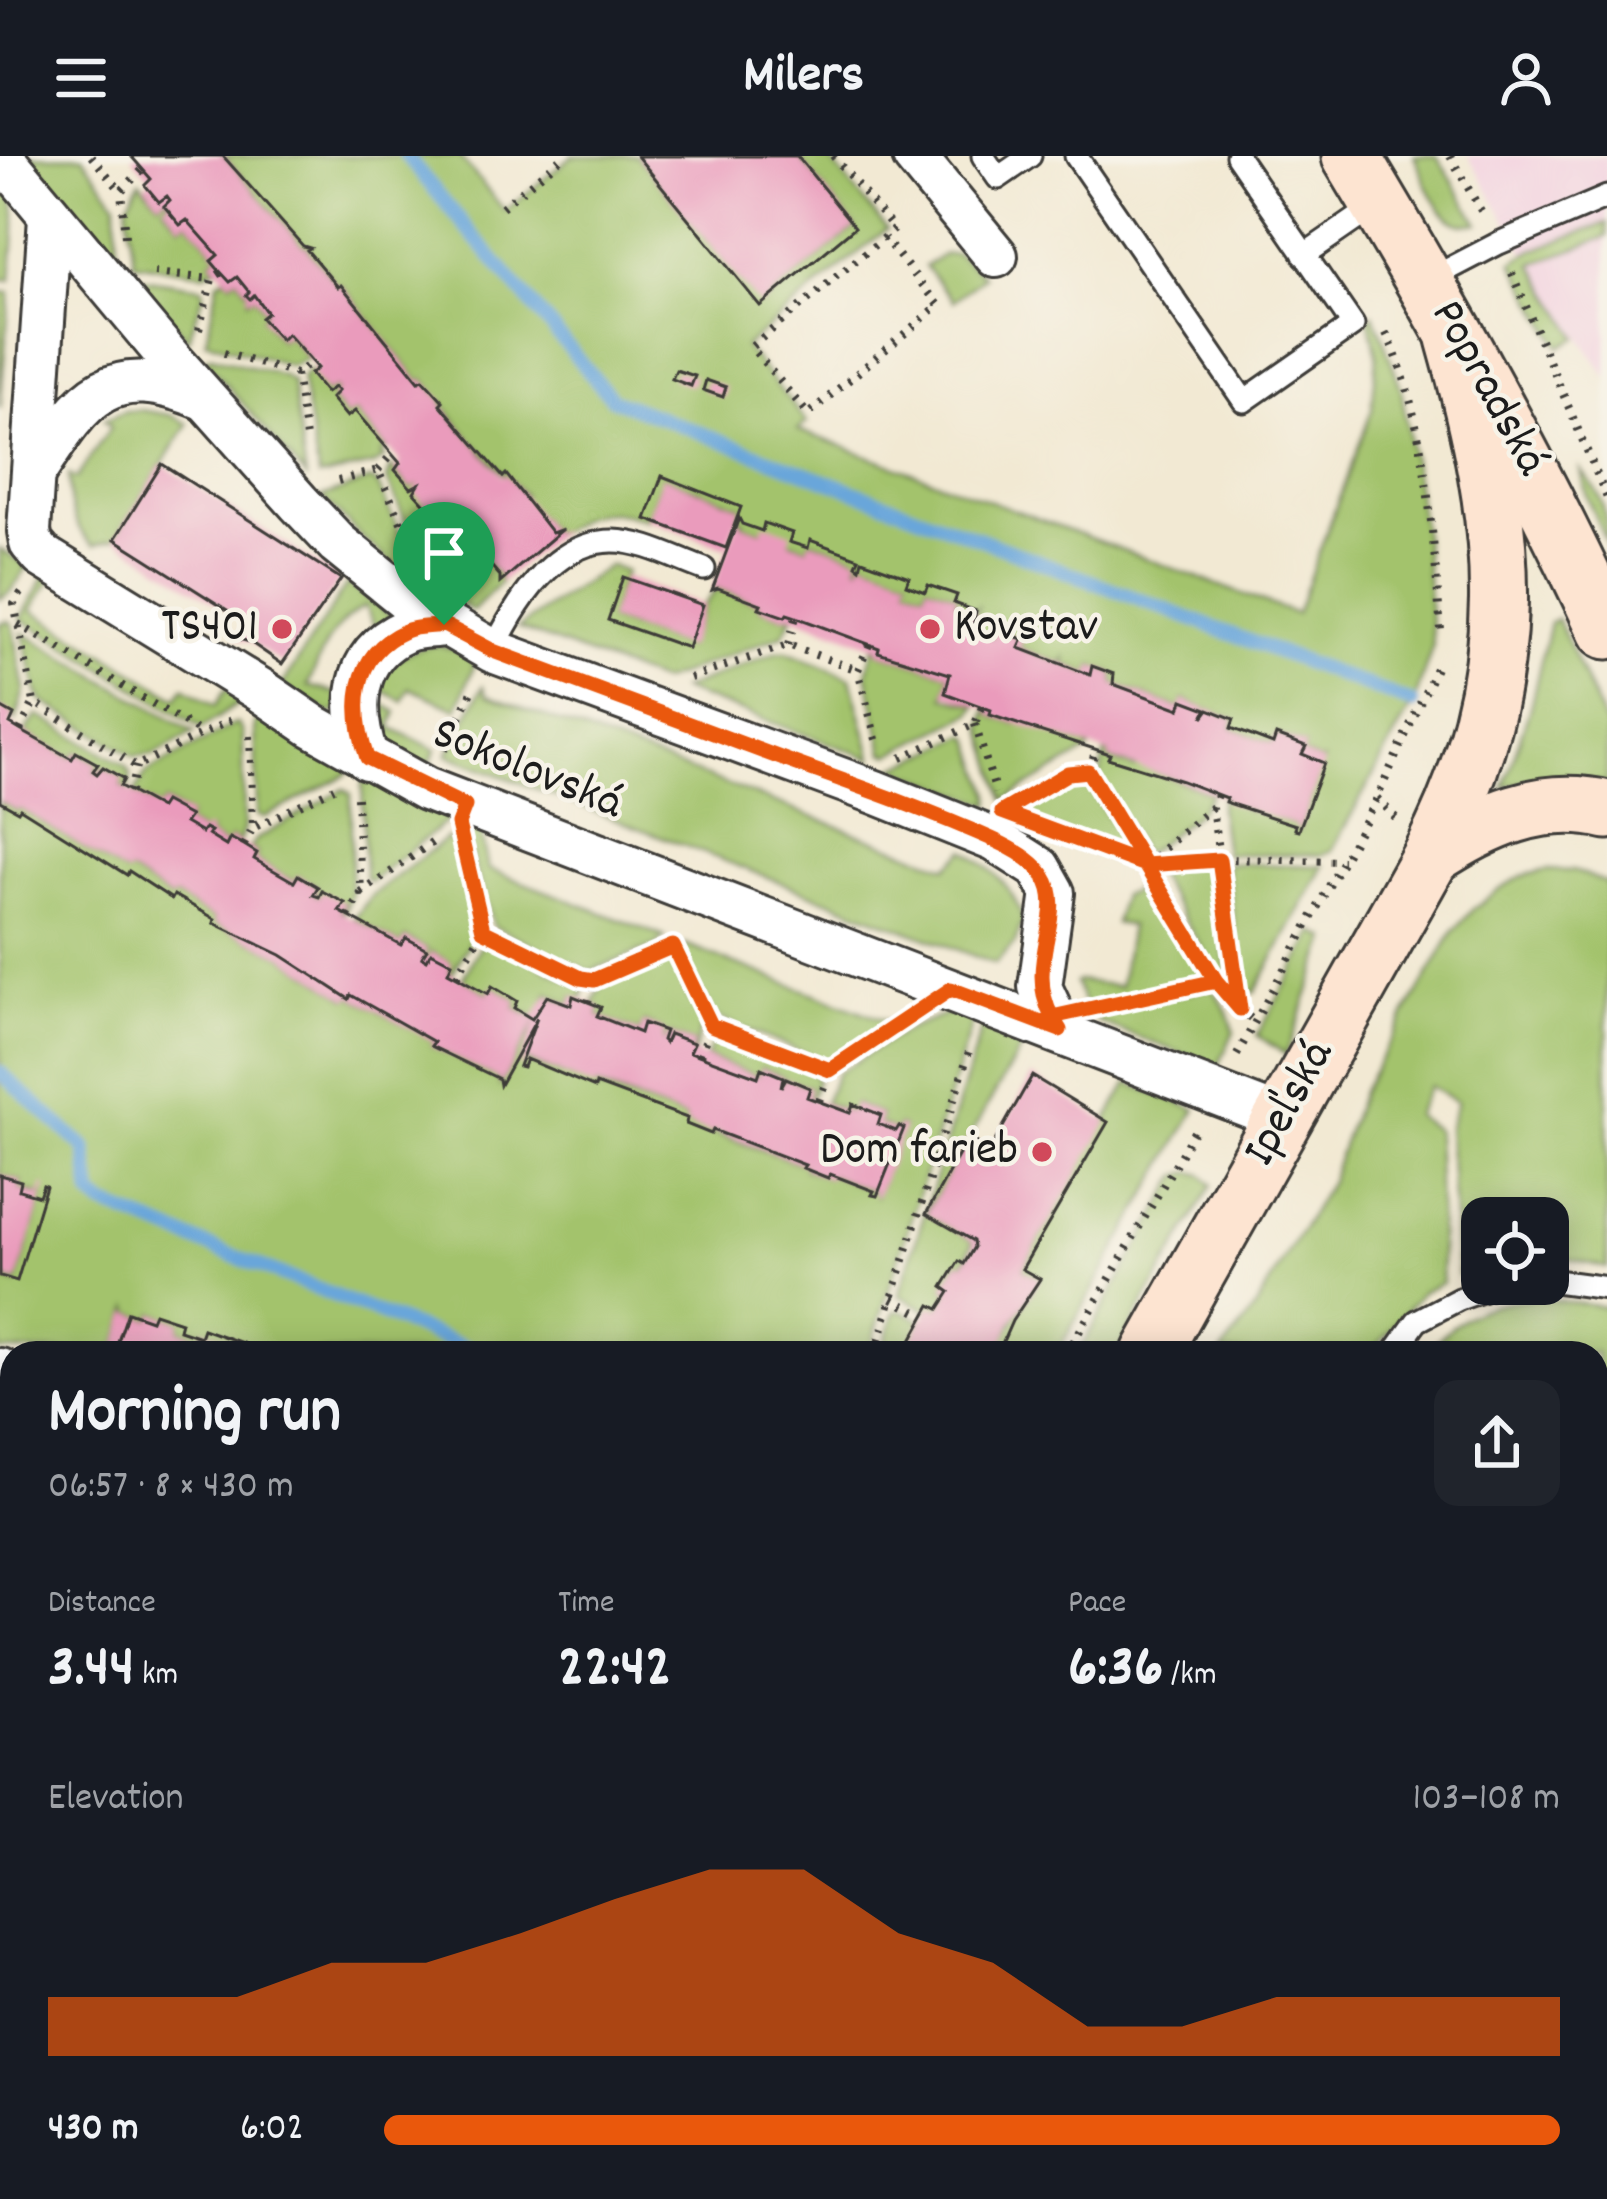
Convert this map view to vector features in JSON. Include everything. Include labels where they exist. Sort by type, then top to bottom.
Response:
[{"type":"street","name":"Sokolovská","points":[[1,156],[50,218],[119,278],[172,362],[337,543],[429,615],[493,651],[995,840],[1039,868],[1053,893],[1040,974],[1044,1000],[1056,1023]]},
{"type":"street","points":[[914,156],[996,256]]},
{"type":"street","name":"Popradská","points":[[1365,179],[1427,280],[1546,496],[1607,630]]},
{"type":"street","name":"Sokolovská","points":[[50,218],[29,531],[31,543],[42,556],[353,774],[968,996],[1056,1023],[1283,1119]]},
{"type":"street","name":"Ipeľská","points":[[1158,1341],[1431,856],[1458,803],[1484,730],[1499,606],[1499,549],[1491,475],[1455,338]]},
{"type":"street","points":[[32,476],[78,408],[98,392],[143,382],[205,398]]},
{"type":"street","points":[[353,774],[354,705],[361,675],[376,651],[429,615]]},
{"type":"street","points":[[1431,856],[1465,834],[1516,812],[1574,805],[1607,810]]},
{"type":"lane","points":[[983,156],[998,178],[1030,156]]},
{"type":"lane","points":[[1076,156],[1244,401],[1353,326],[1237,156]]},
{"type":"lane","points":[[1304,255],[1365,179]]},
{"type":"lane","points":[[1427,280],[1499,242],[1607,197]]},
{"type":"lane","points":[[493,651],[541,577],[572,552],[593,544],[628,543],[704,568]]},
{"type":"lane","points":[[1569,1283],[1607,1288]]},
{"type":"lane","points":[[1403,1341],[1417,1322],[1461,1299]]},
{"type":"path","points":[[91,156],[121,191],[119,278],[212,280]]},
{"type":"path","points":[[502,207],[564,156]]},
{"type":"path","points":[[833,156],[894,230],[884,238],[751,347],[808,414],[939,304],[884,238]]},
{"type":"path","points":[[1450,156],[1499,242],[1607,498]]},
{"type":"path","points":[[121,191],[143,170]]},
{"type":"path","points":[[1383,326],[1399,358],[1415,429],[1442,641]]},
{"type":"path","points":[[216,350],[296,374]]},
{"type":"path","points":[[296,374],[310,362]]},
{"type":"path","points":[[296,374],[311,465]]},
{"type":"path","points":[[336,482],[378,470],[392,454]]},
{"type":"path","points":[[378,470],[430,590],[429,615]]},
{"type":"path","points":[[0,610],[14,604],[27,584]]},
{"type":"path","points":[[14,604],[34,702],[20,730]]},
{"type":"path","points":[[788,645],[796,617]]},
{"type":"path","points":[[18,624],[203,734]]},
{"type":"path","points":[[687,680],[788,645],[858,670]]},
{"type":"path","points":[[869,645],[858,670],[883,766],[975,724]]},
{"type":"path","points":[[1376,798],[1438,661]]},
{"type":"path","points":[[34,702],[136,766]]},
{"type":"path","points":[[982,707],[975,724],[1002,812],[1068,773],[1088,771]]},
{"type":"path","points":[[136,766],[250,711]]},
{"type":"path","points":[[244,845],[253,828],[250,735]]},
{"type":"path","points":[[1088,771],[1096,749]]},
{"type":"path","points":[[130,792],[136,766]]},
{"type":"path","points":[[1088,771],[1216,981],[1255,1022]]},
{"type":"path","points":[[253,828],[353,774],[361,893]]},
{"type":"path","points":[[1216,795],[1213,807],[1240,1009]]},
{"type":"path","points":[[1145,865],[1213,807]]},
{"type":"path","points":[[349,916],[361,893],[461,815],[483,930],[457,976]]},
{"type":"path","points":[[1064,834],[1145,865],[1342,861]]},
{"type":"path","points":[[1309,924],[1320,929]]},
{"type":"path","points":[[483,930],[594,980],[673,946],[711,1025],[830,1070]]},
{"type":"path","points":[[588,1002],[594,980]]},
{"type":"path","points":[[1056,1023],[1216,981]]},
{"type":"path","points":[[819,1101],[830,1070],[968,996]]},
{"type":"path","points":[[879,1341],[968,996]]},
{"type":"path","points":[[700,1055],[711,1025]]},
{"type":"path","points":[[892,1299],[925,1316]]},
{"type":"shaded area","points":[[1468,156],[1607,156],[1607,378],[1532,264]]},
{"type":"green space","points":[[29,156],[83,156],[116,202],[118,259]]},
{"type":"green space","points":[[223,156],[459,156],[505,211],[572,156],[637,156],[761,305],[855,227],[797,156],[827,156],[887,229],[745,347],[807,422],[798,430],[1296,614],[1372,410],[1377,356],[1369,318],[1374,314],[1401,388],[1423,532],[1433,645],[1415,700],[1332,850],[1321,855],[1225,854],[1222,797],[1299,830],[1324,759],[1302,754],[1305,746],[1277,735],[1273,744],[1231,728],[1234,719],[1210,710],[1203,717],[1206,709],[1184,700],[1180,709],[1113,684],[1114,674],[1093,666],[1090,675],[1065,665],[1066,656],[1063,664],[1019,648],[1022,639],[996,630],[993,638],[972,631],[978,607],[974,610],[954,603],[956,595],[928,585],[925,592],[906,585],[908,577],[862,560],[860,568],[858,558],[811,540],[808,548],[742,524],[737,518],[740,506],[663,477],[646,519],[599,513],[552,533],[424,379],[419,381],[338,287],[309,247],[303,246]]},
{"type":"green space","points":[[1414,156],[1437,156],[1478,223],[1465,224],[1444,214]]},
{"type":"green space","points":[[0,171],[15,209],[11,280],[0,279]]},
{"type":"green space","points":[[140,181],[159,202],[167,196],[170,200],[164,207],[180,225],[187,220],[218,255],[211,261],[217,268],[203,273],[134,263],[127,205]]},
{"type":"green space","points":[[1607,223],[1607,237],[1533,264],[1578,337],[1560,347],[1513,262]]},
{"type":"green space","points":[[956,253],[984,276],[953,301],[925,266],[944,254]]},
{"type":"green space","points":[[225,277],[231,282],[237,277],[249,299],[254,295],[267,313],[262,318],[280,340],[287,334],[308,358],[291,366],[206,341],[218,282]]},
{"type":"green space","points":[[136,280],[202,287],[188,340]]},
{"type":"green space","points":[[0,292],[10,293],[0,409]]},
{"type":"green space","points":[[211,356],[292,382],[306,477],[204,359]]},
{"type":"green space","points":[[310,370],[326,393],[334,387],[338,391],[331,398],[346,417],[355,411],[387,448],[381,454],[384,458],[319,477],[301,378]]},
{"type":"green space","points":[[142,410],[188,424],[115,539],[94,545],[73,514],[69,475],[76,479],[111,426],[104,420]]},
{"type":"green space","points":[[391,467],[411,488],[418,483],[431,511],[437,506],[466,539],[461,544],[466,551],[437,574],[429,573],[387,480]]},
{"type":"green space","points":[[1581,470],[1602,504],[1607,545],[1587,498]]},
{"type":"green space","points":[[371,480],[378,485],[421,587],[322,497]]},
{"type":"green space","points":[[0,549],[28,566],[0,599]]},
{"type":"green space","points":[[474,560],[480,567],[487,561],[500,583],[473,611],[438,591]]},
{"type":"green space","points":[[610,565],[625,571],[609,620],[687,647],[703,605],[718,588],[761,604],[760,608],[793,616],[783,635],[661,682],[518,628]]},
{"type":"green space","points":[[45,575],[52,579],[32,610],[177,698],[184,687],[215,706],[226,689],[244,700],[202,728],[21,619]]},
{"type":"green space","points":[[347,584],[394,618],[377,632],[365,606],[329,640],[308,686],[341,694],[339,709],[331,714],[281,687]]},
{"type":"green space","points":[[1557,619],[1607,728],[1607,784],[1548,777],[1504,787],[1550,623]]},
{"type":"green space","points":[[9,621],[25,690],[16,720],[0,707],[0,623]]},
{"type":"green space","points":[[23,633],[194,732],[154,755],[135,757],[42,701]]},
{"type":"green space","points":[[439,645],[466,652],[474,666],[457,709],[409,688],[403,701],[377,688],[401,657]]},
{"type":"green space","points":[[874,646],[879,652],[950,674],[945,697],[977,705],[972,713],[891,754],[884,752],[867,673]]},
{"type":"green space","points":[[777,652],[851,678],[873,759],[681,690]]},
{"type":"green space","points":[[483,686],[487,695],[947,867],[965,850],[1014,898],[1023,920],[1015,943],[995,964],[447,755]]},
{"type":"green space","points":[[371,703],[397,712],[391,727],[436,750],[424,775],[383,737]]},
{"type":"green space","points":[[987,709],[1015,724],[1018,721],[1090,747],[1005,800],[983,727]]},
{"type":"green space","points":[[262,710],[350,769],[263,818],[257,815],[255,726]]},
{"type":"green space","points":[[38,715],[126,766],[131,775],[128,790],[120,786],[123,779],[103,767],[97,774],[93,771],[97,764],[77,752],[72,759],[25,733]]},
{"type":"green space","points":[[237,723],[243,732],[244,828],[239,843],[231,838],[226,846],[208,835],[210,831],[202,833],[185,823],[189,816],[165,802],[160,808],[134,794],[146,773]]},
{"type":"green space","points":[[967,735],[991,805],[895,768]]},
{"type":"green space","points":[[1105,752],[1109,759],[1134,768],[1136,764],[1211,793],[1197,813],[1148,852],[1141,852],[1099,780]]},
{"type":"green space","points":[[368,774],[452,817],[370,882],[365,878],[362,784]]},
{"type":"green space","points":[[1085,778],[1133,858],[1011,813]]},
{"type":"green space","points":[[344,789],[351,794],[351,895],[344,913],[339,911],[344,903],[313,895],[317,886],[298,876],[294,882],[254,859],[257,853],[250,848],[257,839]]},
{"type":"green space","points":[[0,801],[17,811],[20,808],[171,899],[174,895],[215,919],[214,923],[281,955],[348,998],[351,995],[434,1041],[432,1046],[498,1078],[500,1085],[537,1018],[514,1008],[517,1001],[493,987],[488,994],[462,980],[480,946],[493,942],[584,988],[582,1000],[573,997],[571,1005],[548,993],[522,1060],[687,1118],[687,1124],[805,1165],[804,1169],[830,1174],[874,1191],[876,1196],[903,1128],[896,1131],[878,1124],[881,1115],[854,1104],[850,1113],[824,1102],[837,1073],[908,1029],[958,1010],[971,1015],[873,1341],[235,1341],[203,1330],[200,1337],[179,1330],[180,1322],[154,1313],[151,1320],[130,1308],[118,1341],[0,1341],[0,1276],[16,1284],[43,1195],[19,1190],[21,1181],[0,1175]]},
{"type":"green space","points":[[469,824],[480,829],[488,869],[665,937],[656,946],[590,971],[493,926],[465,836]]},
{"type":"green space","points":[[447,838],[456,845],[475,919],[473,936],[452,974],[448,972],[451,963],[432,952],[427,960],[422,957],[427,949],[406,938],[401,945],[354,919],[372,895]]},
{"type":"green space","points":[[1226,863],[1324,866],[1255,992],[1247,993],[1242,985]]},
{"type":"green space","points":[[1213,864],[1226,980],[1156,874],[1156,867]]},
{"type":"green space","points":[[1547,870],[1573,871],[1607,883],[1607,1268],[1569,1259],[1569,1197],[1461,1197],[1458,1275],[1448,1129],[1457,1102],[1429,1086],[1415,1115],[1436,1130],[1442,1283],[1422,1292],[1381,1341],[1230,1341],[1253,1312],[1330,1181],[1361,1092],[1453,932],[1499,889],[1522,876]]},
{"type":"green space","points":[[1142,882],[1206,978],[1085,1006],[1078,981],[1120,986],[1130,926],[1115,923],[1122,895]]},
{"type":"green space","points":[[1315,932],[1328,939],[1286,1055],[1257,1035]]},
{"type":"green space","points":[[685,945],[894,1024],[826,1062],[713,1016],[681,957]]},
{"type":"green space","points":[[670,957],[702,1023],[694,1053],[690,1052],[693,1043],[670,1034],[665,1043],[664,1031],[644,1023],[640,1033],[597,1016],[601,1007],[593,1004],[602,985]]},
{"type":"green space","points":[[1212,987],[1234,1031],[1218,1067],[1100,1023],[1092,1013]]},
{"type":"green space","points":[[984,1020],[1025,1041],[926,1213],[973,1241],[964,1264],[958,1262],[944,1287],[950,1292],[939,1309],[928,1311],[899,1295]]},
{"type":"green space","points":[[716,1035],[812,1070],[817,1080],[811,1098],[807,1097],[809,1087],[786,1079],[781,1087],[783,1077],[762,1068],[758,1077],[706,1057]]},
{"type":"green space","points":[[1128,1083],[1196,1109],[1064,1341],[1001,1341],[1039,1279],[1022,1269]]},
{"type":"green space","points":[[1192,1172],[1212,1185],[1123,1341],[1085,1341],[1178,1176]]},
{"type":"green space","points":[[1569,1302],[1607,1307],[1607,1341],[1437,1341],[1475,1312],[1496,1305]]},
{"type":"green space","points":[[895,1311],[922,1321],[918,1341],[885,1341]]},
{"type":"building","points":[[131,156],[223,156],[303,246],[310,248],[307,250],[338,287],[419,381],[423,379],[443,401],[440,404],[503,477],[506,474],[552,533],[563,529],[500,583],[487,561],[480,567],[460,544],[466,539],[437,506],[431,511],[414,492],[419,484],[411,488],[395,470],[400,463],[355,411],[347,417],[331,398],[338,391],[334,387],[326,393],[310,374],[317,368],[287,334],[281,340],[261,318],[267,313],[254,295],[250,299],[237,277],[230,282],[217,268],[211,261],[218,255],[187,220],[180,225],[164,206],[170,200],[167,196],[159,202],[145,185],[151,179]]},
{"type":"building","points":[[637,156],[797,156],[855,227],[760,306]]},
{"type":"building","points":[[676,370],[695,376],[691,386],[672,379]]},
{"type":"building","points":[[706,380],[726,387],[723,397],[703,390]]},
{"type":"building","points":[[162,464],[341,579],[282,664],[250,642],[235,638],[246,622],[115,539]]},
{"type":"building","points":[[662,476],[741,507],[726,548],[646,519]]},
{"type":"building","points":[[739,518],[742,524],[762,531],[764,523],[792,533],[789,542],[808,548],[810,540],[859,558],[856,565],[860,568],[862,560],[909,577],[906,585],[925,592],[928,585],[957,595],[954,603],[976,611],[972,631],[993,638],[995,630],[1023,639],[1019,648],[1090,675],[1092,666],[1114,674],[1113,684],[1180,709],[1183,700],[1207,709],[1203,717],[1209,709],[1234,719],[1231,728],[1273,744],[1276,735],[1306,746],[1302,754],[1324,763],[1299,830],[1182,781],[1108,758],[1110,754],[990,715],[991,710],[945,693],[950,674],[759,608],[761,604],[718,588],[712,590]]},
{"type":"building","points":[[623,577],[703,605],[688,648],[608,620]]},
{"type":"building","points":[[0,707],[14,715],[10,724],[20,730],[72,759],[76,752],[98,764],[93,771],[97,774],[103,767],[124,779],[120,786],[160,808],[164,802],[190,816],[185,823],[202,833],[205,828],[211,831],[208,835],[226,846],[230,838],[244,845],[257,853],[254,859],[294,882],[298,875],[318,887],[313,895],[319,897],[322,891],[345,903],[339,911],[401,945],[406,938],[427,949],[422,957],[427,960],[431,952],[452,963],[448,972],[488,994],[492,986],[517,1001],[514,1008],[532,1019],[547,996],[571,1005],[573,996],[601,1007],[597,1016],[640,1033],[643,1023],[665,1031],[665,1043],[669,1034],[694,1043],[690,1052],[758,1077],[761,1068],[783,1077],[781,1087],[786,1078],[810,1088],[807,1097],[850,1113],[853,1104],[881,1115],[878,1124],[896,1131],[899,1126],[904,1128],[877,1196],[713,1130],[711,1134],[686,1124],[687,1118],[596,1084],[595,1088],[526,1059],[519,1066],[537,1018],[500,1085],[499,1079],[431,1046],[434,1042],[351,995],[349,999],[281,955],[214,923],[215,919],[174,895],[172,899],[129,871],[127,875],[20,808],[0,801]]},
{"type":"building","points":[[1032,1076],[1108,1122],[1022,1269],[1040,1279],[1003,1341],[911,1341],[931,1305],[939,1309],[950,1292],[943,1287],[974,1247],[973,1241],[926,1214],[968,1138],[990,1150]]},
{"type":"building","points":[[0,1175],[21,1181],[19,1190],[39,1196],[46,1186],[17,1281],[0,1276]]},
{"type":"building","points":[[128,1312],[151,1320],[154,1313],[181,1322],[179,1330],[200,1337],[203,1329],[237,1341],[118,1341]]},
{"type":"waterway","points":[[406,156],[612,399],[1412,703]]},
{"type":"waterway","points":[[0,1072],[86,1149],[92,1196],[102,1204],[449,1341]]},
{"type":"place","name":"TS401","points":[[282,629]]},
{"type":"place","name":"Kovstav","points":[[930,629]]},
{"type":"place","name":"Dom farieb","points":[[1042,1152]]},
{"type":"route","points":[[444,625],[407,630],[376,651],[361,675],[354,705],[367,758],[465,806],[458,824],[483,930],[581,978],[594,980],[673,946],[711,1025],[830,1070],[951,989],[1060,1030],[1052,1017],[1216,981],[1145,865],[1002,812],[1068,773],[1088,771],[1145,865],[1219,860],[1240,1009],[1216,981],[1052,1017],[1040,988],[1040,974],[1053,893],[1039,868],[1026,858],[995,840],[875,792],[493,651],[444,625]]}]
